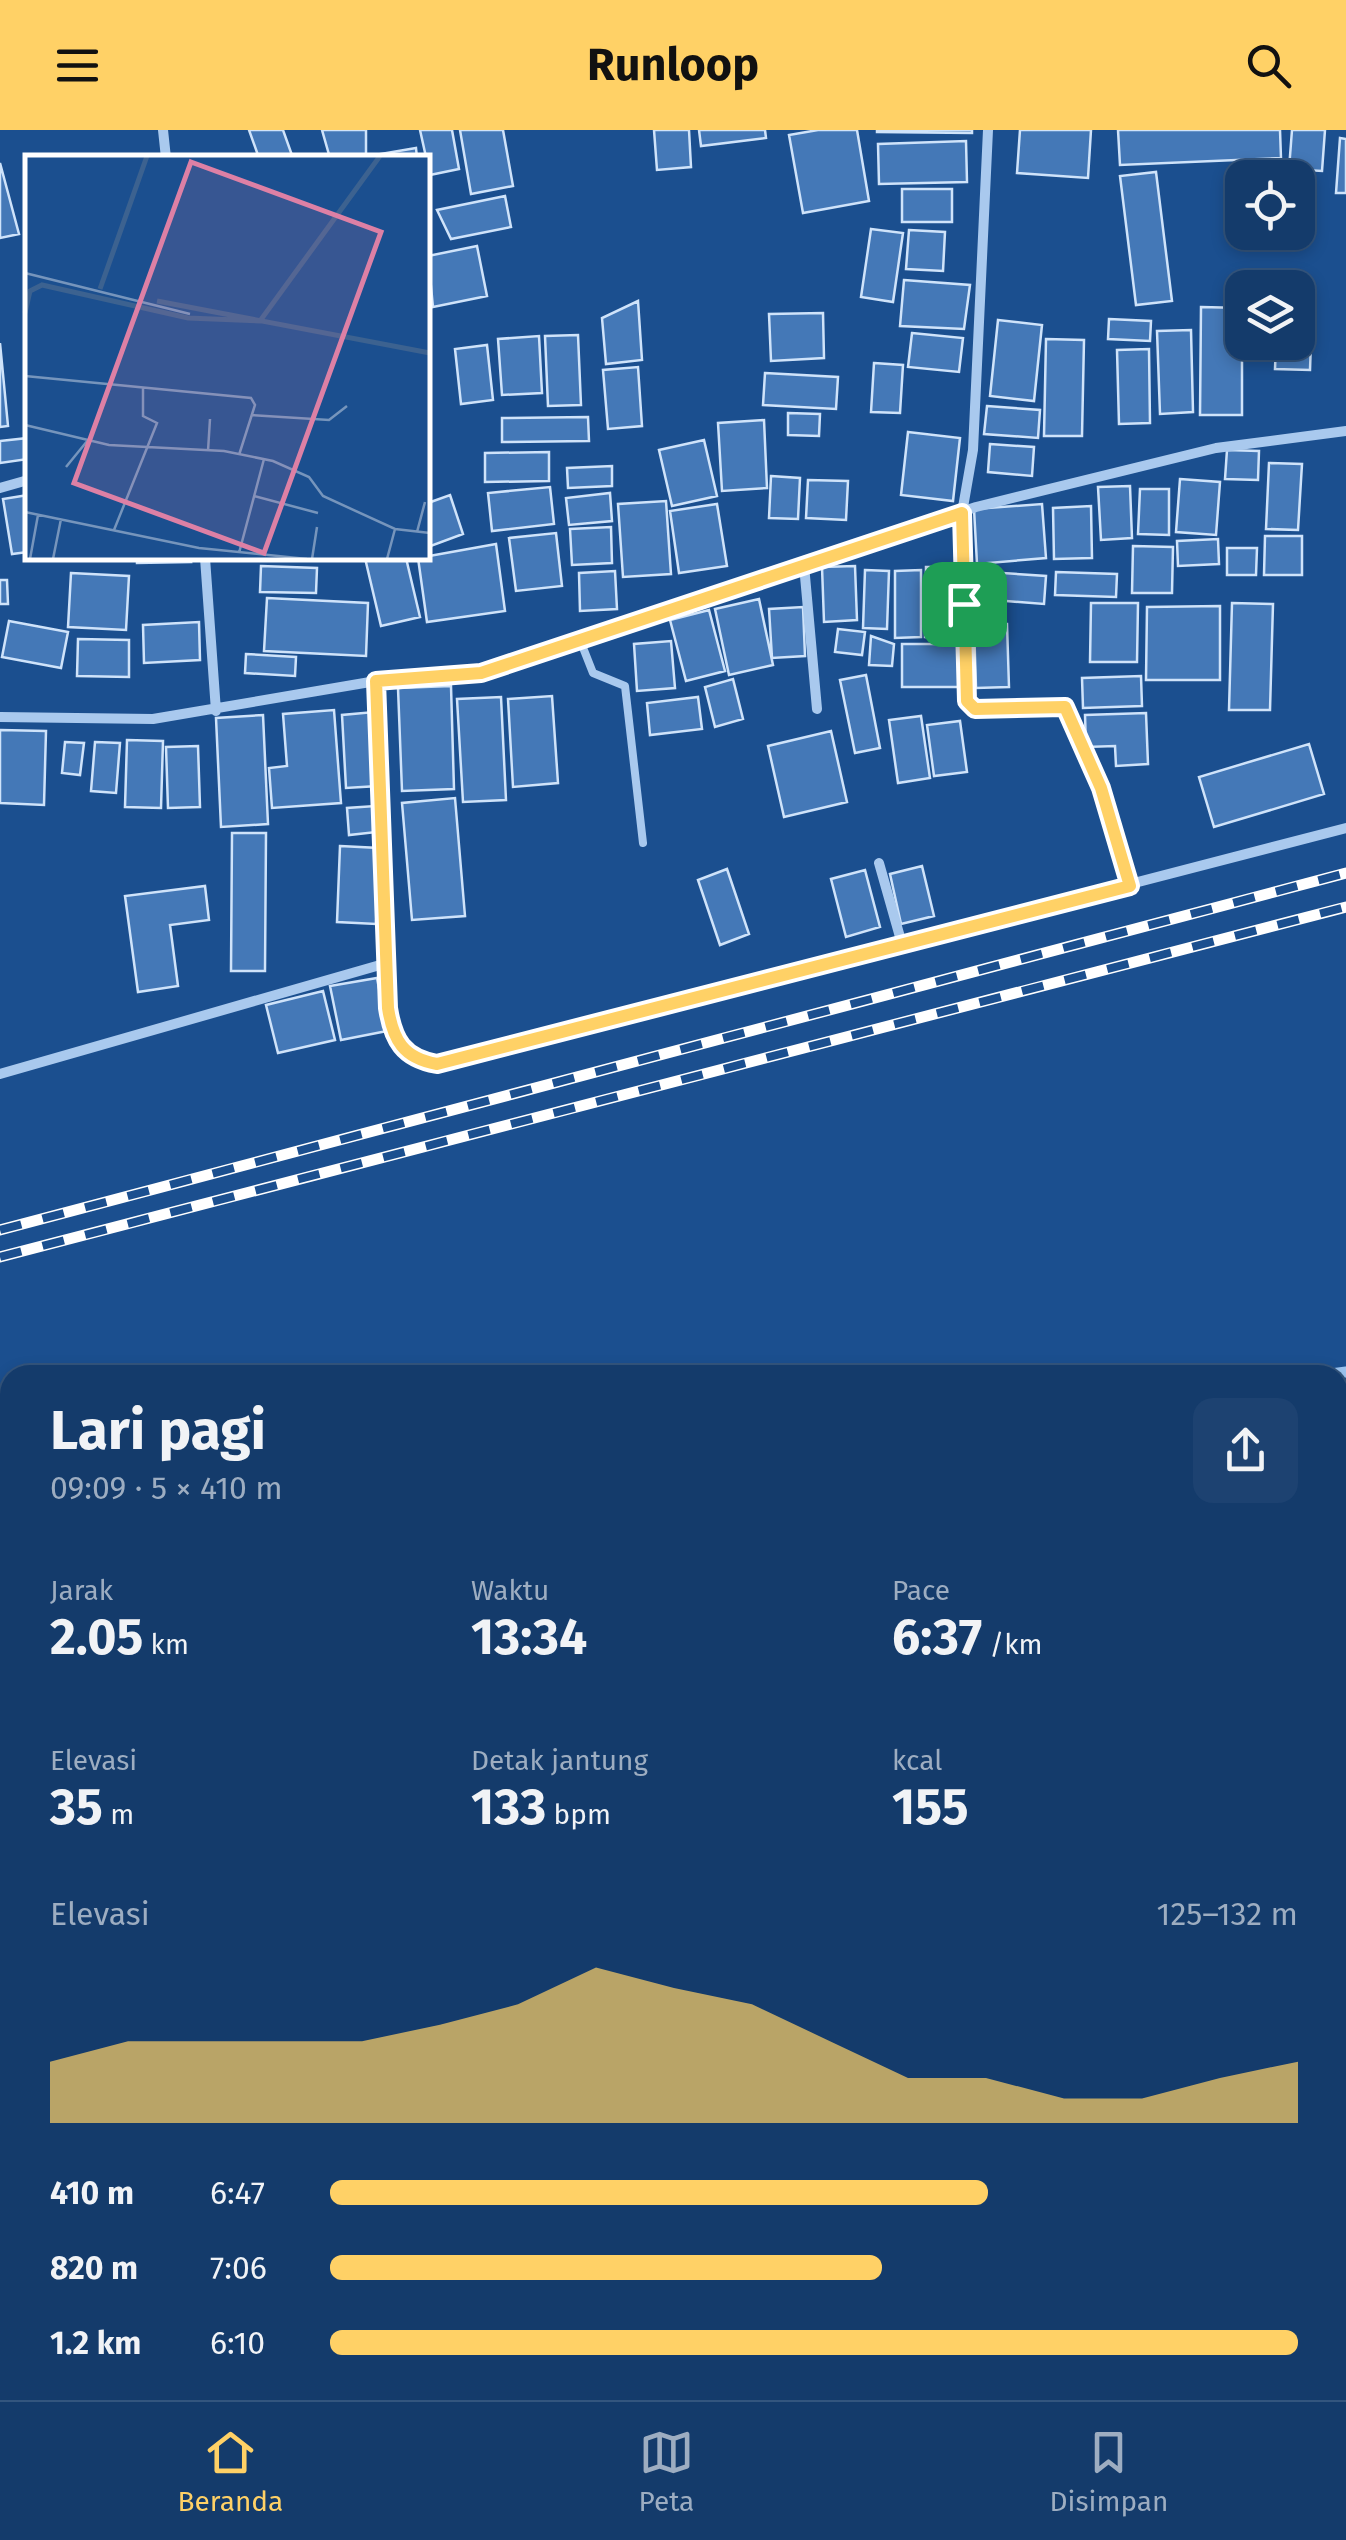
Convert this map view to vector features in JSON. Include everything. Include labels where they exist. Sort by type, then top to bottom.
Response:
[{"type":"street","points":[[163,130],[166,155]]},
{"type":"street","points":[[988,130],[973,450],[962,513],[967,701],[975,709],[1065,707],[1101,788],[1130,886]]},
{"type":"street","points":[[0,717],[153,719],[376,681],[481,673],[962,513],[1216,448],[1346,431]]},
{"type":"street","points":[[0,488],[25,481]]},
{"type":"street","points":[[206,560],[216,711]]},
{"type":"street","points":[[804,566],[817,709]]},
{"type":"street","points":[[376,681],[388,1008],[398,1044],[419,1061],[437,1064],[1346,828]]},
{"type":"street","points":[[879,862],[902,944]]},
{"type":"street","points":[[0,1074],[386,962]]},
{"type":"lane","points":[[580,640],[594,673],[625,686],[643,843]]},
{"type":"building","points":[[249,130],[283,130],[292,155],[258,155]]},
{"type":"building","points":[[322,130],[366,130],[366,155],[329,155]]},
{"type":"building","points":[[420,130],[452,130],[459,169],[430,175],[430,155],[426,155]]},
{"type":"building","points":[[460,130],[503,130],[513,186],[471,194]]},
{"type":"building","points":[[654,130],[689,130],[691,167],[657,170]]},
{"type":"building","points":[[699,130],[765,130],[766,138],[701,146]]},
{"type":"building","points":[[857,130],[869,201],[803,213],[789,135]]},
{"type":"building","points":[[972,130],[972,133],[877,132]]},
{"type":"building","points":[[1020,130],[1091,130],[1088,178],[1017,173]]},
{"type":"building","points":[[1118,130],[1280,130],[1281,158],[1120,165]]},
{"type":"building","points":[[1292,130],[1325,130],[1322,171],[1315,171],[1315,160],[1290,160]]},
{"type":"building","points":[[1340,138],[1346,139],[1346,193],[1336,193]]},
{"type":"building","points":[[966,141],[967,182],[879,184],[878,144]]},
{"type":"building","points":[[416,148],[417,155],[375,155]]},
{"type":"building","points":[[0,163],[19,234],[0,238]]},
{"type":"building","points":[[1156,172],[1172,301],[1136,305],[1120,176]]},
{"type":"building","points":[[902,189],[952,189],[952,222],[902,222]]},
{"type":"building","points":[[505,196],[511,227],[451,239],[437,210]]},
{"type":"building","points":[[871,229],[903,233],[893,302],[861,297]]},
{"type":"building","points":[[909,230],[945,232],[943,271],[906,269]]},
{"type":"building","points":[[477,246],[487,296],[433,307],[430,256]]},
{"type":"building","points":[[904,280],[970,285],[964,329],[900,326]]},
{"type":"building","points":[[638,301],[642,360],[606,364],[602,318]]},
{"type":"building","points":[[1201,307],[1225,308],[1225,360],[1242,360],[1242,415],[1200,415]]},
{"type":"building","points":[[823,313],[824,358],[771,361],[769,314]]},
{"type":"building","points":[[1109,319],[1151,321],[1150,341],[1108,339]]},
{"type":"building","points":[[998,320],[1042,325],[1034,401],[990,396]]},
{"type":"building","points":[[1191,330],[1193,412],[1160,414],[1157,331]]},
{"type":"building","points":[[912,333],[963,338],[959,372],[908,367]]},
{"type":"building","points":[[578,335],[581,405],[548,406],[545,336]]},
{"type":"building","points":[[539,336],[542,393],[502,395],[498,339]]},
{"type":"building","points":[[1046,339],[1084,340],[1082,436],[1044,436]]},
{"type":"building","points":[[0,343],[8,426],[0,427]]},
{"type":"building","points":[[487,345],[493,400],[461,404],[455,349]]},
{"type":"building","points":[[1149,349],[1150,423],[1119,424],[1117,350]]},
{"type":"building","points":[[1275,360],[1310,360],[1310,370],[1275,369]]},
{"type":"building","points":[[874,363],[903,365],[900,413],[871,412]]},
{"type":"building","points":[[638,367],[642,426],[608,429],[603,370]]},
{"type":"building","points":[[765,373],[838,377],[836,409],[763,405]]},
{"type":"building","points":[[987,406],[1040,410],[1038,438],[984,434]]},
{"type":"building","points":[[788,413],[820,414],[819,436],[788,435]]},
{"type":"building","points":[[588,417],[589,441],[502,442],[502,418]]},
{"type":"building","points":[[764,420],[767,488],[722,491],[718,423]]},
{"type":"building","points":[[908,432],[960,438],[953,501],[901,495]]},
{"type":"building","points":[[25,438],[25,459],[0,463],[0,441]]},
{"type":"building","points":[[704,440],[717,496],[672,506],[659,450]]},
{"type":"building","points":[[990,444],[1034,447],[1032,476],[988,472]]},
{"type":"building","points":[[1227,450],[1259,451],[1258,480],[1225,479]]},
{"type":"building","points":[[549,452],[549,481],[485,482],[485,453]]},
{"type":"building","points":[[1269,463],[1302,464],[1298,530],[1266,529]]},
{"type":"building","points":[[612,466],[612,486],[568,488],[567,468]]},
{"type":"building","points":[[771,476],[800,478],[798,519],[769,518]]},
{"type":"building","points":[[1180,479],[1220,482],[1216,535],[1176,532]]},
{"type":"building","points":[[808,480],[848,481],[846,520],[806,518]]},
{"type":"building","points":[[1130,486],[1132,538],[1101,540],[1098,487]]},
{"type":"building","points":[[550,487],[554,524],[492,531],[488,493]]},
{"type":"building","points":[[1140,489],[1169,489],[1169,535],[1138,534]]},
{"type":"building","points":[[610,493],[612,521],[569,525],[566,498]]},
{"type":"building","points":[[25,495],[25,552],[12,554],[3,499]]},
{"type":"building","points":[[450,495],[463,534],[430,546],[430,502]]},
{"type":"building","points":[[666,501],[671,574],[623,577],[618,504]]},
{"type":"building","points":[[717,504],[727,566],[679,573],[670,511]]},
{"type":"building","points":[[1042,504],[1046,558],[977,564],[974,509]]},
{"type":"building","points":[[1091,506],[1092,558],[1054,559],[1053,508]]},
{"type":"building","points":[[611,527],[612,563],[572,565],[570,529]]},
{"type":"building","points":[[556,533],[562,586],[516,591],[509,538]]},
{"type":"building","points":[[1265,536],[1302,536],[1302,575],[1264,575]]},
{"type":"building","points":[[1218,539],[1219,564],[1178,566],[1177,541]]},
{"type":"building","points":[[496,544],[505,611],[427,622],[418,560],[430,560],[430,556]]},
{"type":"building","points":[[1133,546],[1173,547],[1172,593],[1132,593]]},
{"type":"building","points":[[1227,548],[1257,548],[1256,575],[1227,575]]},
{"type":"building","points":[[137,560],[191,562],[137,563]]},
{"type":"building","points":[[365,560],[406,560],[420,617],[381,626]]},
{"type":"building","points":[[261,566],[317,568],[316,593],[260,592]]},
{"type":"building","points":[[855,566],[857,620],[824,622],[822,567]]},
{"type":"building","points":[[926,567],[958,567],[957,638],[925,637]]},
{"type":"building","points":[[865,570],[889,571],[887,629],[863,628]]},
{"type":"building","points":[[921,570],[921,637],[895,638],[895,571]]},
{"type":"building","points":[[615,571],[617,609],[580,611],[579,573]]},
{"type":"building","points":[[972,571],[1046,576],[1044,604],[970,598]]},
{"type":"building","points":[[1056,572],[1117,574],[1116,597],[1055,595]]},
{"type":"building","points":[[71,573],[129,576],[126,630],[68,627]]},
{"type":"building","points":[[0,580],[7,580],[8,604],[0,604]]},
{"type":"building","points":[[267,598],[368,603],[366,656],[264,651]]},
{"type":"building","points":[[759,599],[773,665],[729,675],[715,609]]},
{"type":"building","points":[[1091,603],[1138,603],[1137,662],[1090,662]]},
{"type":"building","points":[[1232,603],[1273,604],[1270,710],[1229,710]]},
{"type":"building","points":[[1220,606],[1220,680],[1146,680],[1147,607]]},
{"type":"building","points":[[803,607],[805,656],[772,658],[769,609]]},
{"type":"building","points":[[709,610],[725,671],[686,681],[670,620]]},
{"type":"building","points":[[9,621],[68,632],[61,668],[2,657]]},
{"type":"building","points":[[199,622],[200,660],[144,663],[143,625]]},
{"type":"building","points":[[1007,624],[1009,687],[976,688],[974,625]]},
{"type":"building","points":[[838,629],[865,632],[862,655],[835,652]]},
{"type":"building","points":[[871,636],[894,644],[892,666],[869,665]]},
{"type":"building","points":[[78,639],[129,640],[129,677],[77,676]]},
{"type":"building","points":[[671,641],[675,688],[637,691],[634,644]]},
{"type":"building","points":[[902,644],[963,644],[963,687],[902,687]]},
{"type":"building","points":[[246,654],[296,657],[295,676],[245,673]]},
{"type":"building","points":[[866,675],[880,748],[855,753],[840,680]]},
{"type":"building","points":[[1141,676],[1142,706],[1083,708],[1082,678]]},
{"type":"building","points":[[733,679],[743,719],[715,727],[705,687]]},
{"type":"building","points":[[451,686],[454,789],[402,791],[398,688]]},
{"type":"building","points":[[552,696],[558,783],[513,787],[508,699]]},
{"type":"building","points":[[501,697],[506,800],[463,802],[457,699]]},
{"type":"building","points":[[698,697],[702,729],[650,735],[647,703]]},
{"type":"building","points":[[334,710],[341,803],[272,808],[269,768],[287,766],[283,714]]},
{"type":"building","points":[[374,712],[378,786],[346,788],[342,715]]},
{"type":"building","points":[[1146,713],[1148,764],[1116,766],[1115,746],[1086,747],[1085,715]]},
{"type":"building","points":[[263,715],[268,824],[221,827],[216,718]]},
{"type":"building","points":[[921,716],[930,778],[898,783],[889,720]]},
{"type":"building","points":[[960,721],[967,772],[934,776],[927,725]]},
{"type":"building","points":[[0,730],[46,731],[44,805],[0,803]]},
{"type":"building","points":[[831,731],[847,802],[784,817],[768,746]]},
{"type":"building","points":[[127,740],[163,741],[161,808],[125,807]]},
{"type":"building","points":[[65,742],[84,743],[80,775],[62,773]]},
{"type":"building","points":[[95,742],[120,743],[116,793],[91,791]]},
{"type":"building","points":[[1309,744],[1324,794],[1214,827],[1199,777]]},
{"type":"building","points":[[198,746],[200,807],[168,808],[166,747]]},
{"type":"building","points":[[455,798],[465,916],[412,920],[402,803]]},
{"type":"building","points":[[375,806],[377,832],[349,835],[347,808]]},
{"type":"building","points":[[232,833],[266,833],[265,971],[231,971]]},
{"type":"building","points":[[340,846],[379,848],[376,924],[337,922]]},
{"type":"building","points":[[922,866],[934,916],[901,924],[890,874]]},
{"type":"building","points":[[727,869],[749,934],[720,945],[698,880]]},
{"type":"building","points":[[865,870],[880,927],[846,937],[831,879]]},
{"type":"building","points":[[205,886],[209,920],[170,925],[178,986],[138,992],[125,896]]},
{"type":"building","points":[[377,978],[387,1031],[341,1040],[330,986]]},
{"type":"building","points":[[323,991],[335,1040],[278,1053],[266,1005]]},
{"type":"railway","points":[[0,1230],[1346,873]]},
{"type":"railway","points":[[0,1257],[1346,907]]},
{"type":"route","points":[[962,513],[964,604],[967,701],[975,709],[1065,707],[1101,788],[1130,886],[437,1064],[419,1061],[398,1044],[388,1008],[376,681],[481,673],[962,513]]}]
